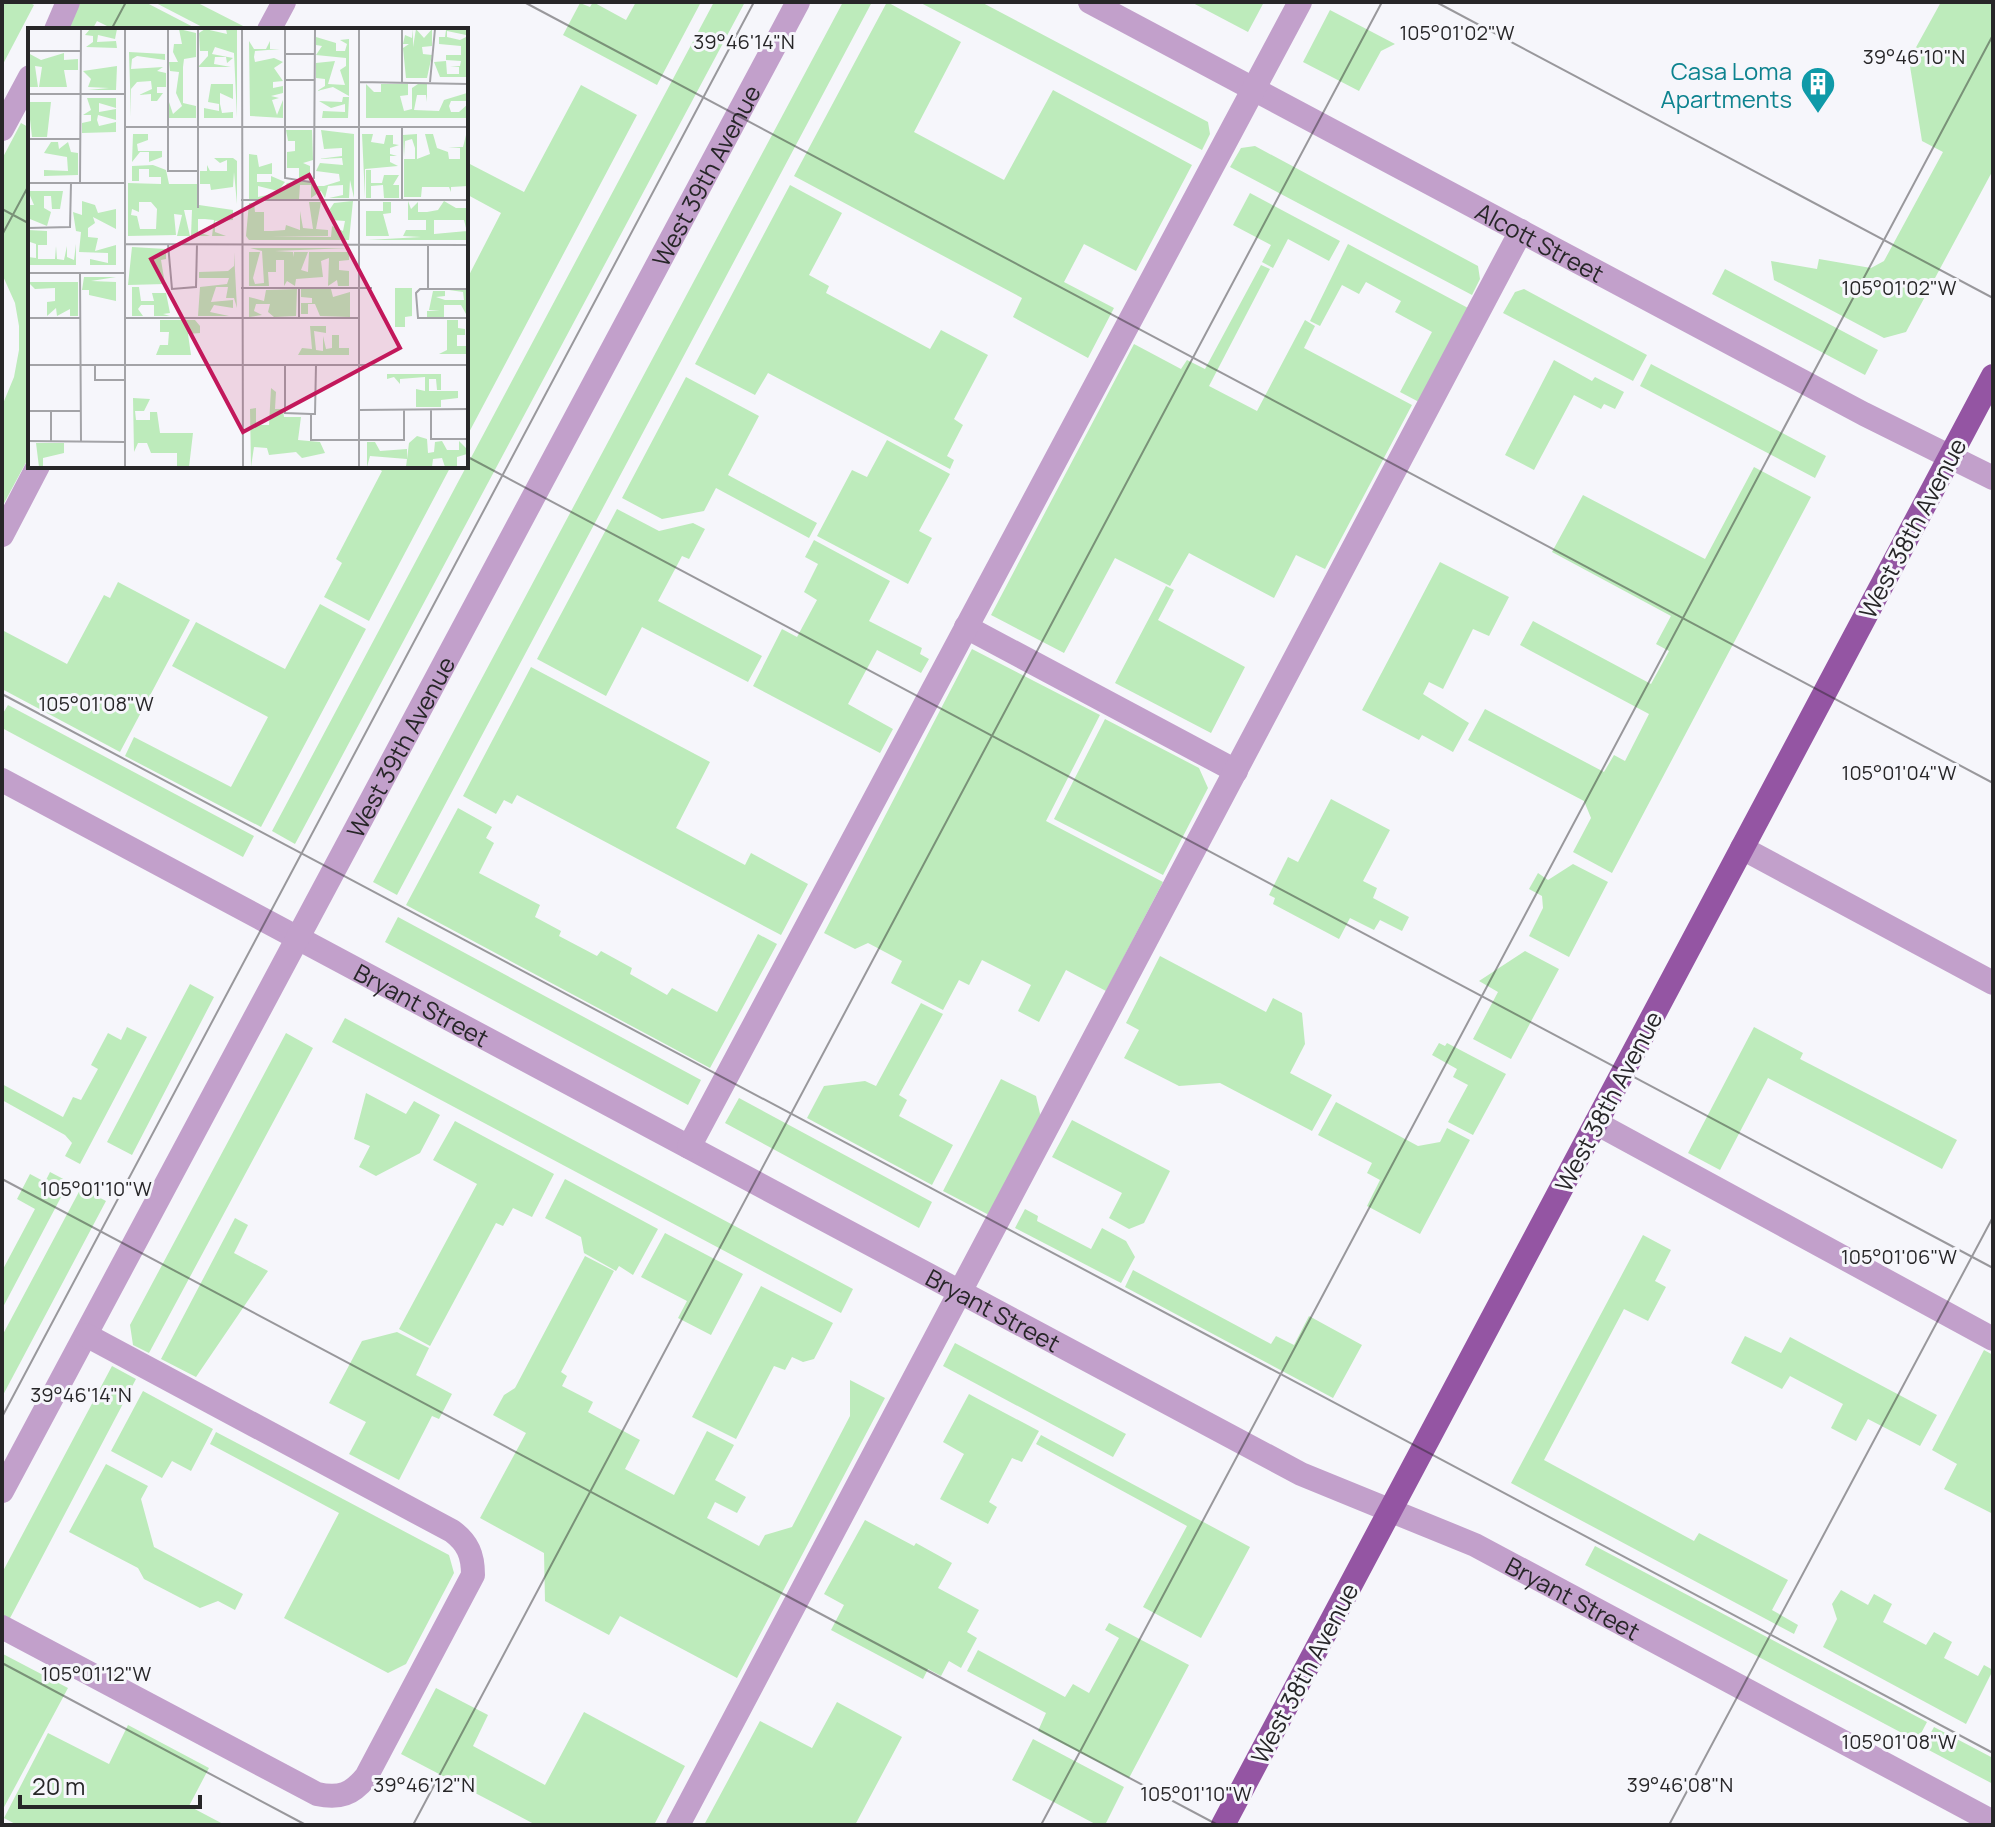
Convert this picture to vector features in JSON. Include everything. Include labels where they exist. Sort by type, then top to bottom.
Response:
[{"type":"main road","name":"West 38th Avenue","points":[[1223,1825],[1993,376]]},
{"type":"street","points":[[57,28],[68,2]]},
{"type":"street","points":[[270,28],[284,2]]},
{"type":"street","name":"West 39th Avenue","points":[[2,1491],[798,2]]},
{"type":"street","name":"Alcott Street","points":[[1090,2],[1993,478]]},
{"type":"street","points":[[689,1147],[1300,2]]},
{"type":"street","points":[[2,129],[28,81]]},
{"type":"street","points":[[678,1825],[1521,231]]},
{"type":"street","points":[[2,535],[37,468]]},
{"type":"street","points":[[966,627],[1236,771]]},
{"type":"street","name":"Bryant Street","points":[[2,780],[1301,1474],[1475,1545],[1993,1822]]},
{"type":"street","points":[[1742,848],[1993,983]]},
{"type":"street","points":[[1596,1123],[1993,1339]]},
{"type":"street","points":[[2,1627],[317,1794],[331,1797],[345,1795],[357,1788],[366,1777],[473,1575],[469,1549],[462,1538],[452,1531],[86,1335]]},
{"type":"green space","points":[[2,2],[28,2],[34,5],[2,66]]},
{"type":"green space","points":[[79,2],[145,2],[195,28],[111,28],[97,21],[93,28],[65,28]]},
{"type":"green space","points":[[154,2],[196,2],[247,28],[204,28]]},
{"type":"green space","points":[[593,2],[626,20],[636,2],[701,2],[657,85],[563,35],[580,3],[590,7]]},
{"type":"green space","points":[[714,2],[745,2],[295,844],[272,831]]},
{"type":"green space","points":[[843,2],[872,2],[397,895],[373,882]]},
{"type":"green space","points":[[887,2],[961,42],[914,132],[1004,180],[1053,90],[1192,165],[1136,271],[1084,244],[1064,282],[1114,308],[1088,358],[1013,317],[1022,298],[794,176]]},
{"type":"green space","points":[[919,2],[981,2],[1208,122],[1210,134],[1202,150]]},
{"type":"green space","points":[[1191,2],[1264,2],[1248,32]]},
{"type":"green space","points":[[1941,2],[1993,2],[1993,170],[1906,332],[1884,338],[1774,280],[1771,261],[1817,269],[1819,259],[1871,268],[1884,261],[1943,152],[1922,141],[1909,60]]},
{"type":"green space","points":[[1330,10],[1395,44],[1381,51],[1359,91],[1303,62]]},
{"type":"green space","points":[[581,85],[637,115],[468,434],[468,277],[501,213],[468,195],[468,163],[524,192]]},
{"type":"green space","points":[[21,123],[28,127],[28,459],[2,507],[2,406],[14,377],[19,326],[15,303],[2,274],[2,159]]},
{"type":"green space","points":[[1255,146],[1478,266],[1480,279],[1472,295],[1230,167],[1241,148]]},
{"type":"green space","points":[[790,185],[842,213],[809,275],[829,286],[826,293],[930,349],[941,330],[988,355],[954,419],[963,425],[947,456],[954,460],[950,469],[768,373],[755,395],[695,364]]},
{"type":"green space","points":[[1250,193],[1340,241],[1329,261],[1288,239],[1273,268],[1262,262],[1271,245],[1233,225]]},
{"type":"green space","points":[[1348,244],[1468,308],[1419,402],[1400,392],[1432,332],[1395,312],[1401,301],[1366,282],[1359,294],[1342,285],[1320,326],[1310,321]]},
{"type":"green space","points":[[1261,265],[1270,269],[1209,386],[1257,411],[1305,320],[1315,326],[1304,348],[1412,405],[1325,569],[1296,555],[1274,598],[1189,553],[1170,586],[1115,558],[1064,653],[991,615],[1134,344],[1181,369],[1187,360],[1205,369]]},
{"type":"green space","points":[[1725,269],[1878,350],[1865,375],[1712,294]]},
{"type":"green space","points":[[1524,289],[1647,355],[1633,381],[1503,313],[1515,292]]},
{"type":"green space","points":[[1554,360],[1592,381],[1595,377],[1624,392],[1615,409],[1604,404],[1601,409],[1574,395],[1534,470],[1505,455]]},
{"type":"green space","points":[[1651,364],[1826,456],[1815,478],[1640,386]]},
{"type":"green space","points":[[686,377],[759,416],[728,475],[817,523],[809,538],[716,488],[704,511],[662,519],[622,498]]},
{"type":"green space","points":[[887,440],[950,474],[919,531],[932,538],[908,584],[817,536],[852,470],[867,477]]},
{"type":"green space","points":[[1754,467],[1811,497],[1612,873],[1573,852],[1591,818],[1584,801],[1468,740],[1485,709],[1604,772],[1614,755],[1625,761],[1649,714],[1520,645],[1533,621],[1651,684],[1669,651],[1656,644],[1671,616],[1552,552],[1583,495],[1705,559]]},
{"type":"green space","points":[[377,468],[450,468],[369,621],[324,597],[342,563],[336,559],[382,471]]},
{"type":"green space","points":[[617,509],[659,531],[693,523],[705,529],[689,559],[682,556],[658,601],[762,656],[748,682],[642,627],[606,696],[537,659]]},
{"type":"green space","points":[[814,540],[890,581],[869,621],[922,648],[920,654],[929,659],[921,673],[877,650],[848,704],[893,729],[880,753],[753,686],[782,629],[797,637],[817,600],[804,592],[818,564],[805,557]]},
{"type":"green space","points":[[1440,562],[1509,597],[1489,636],[1473,629],[1443,689],[1429,682],[1423,694],[1469,723],[1453,752],[1422,735],[1419,740],[1362,710]]},
{"type":"green space","points":[[118,582],[190,620],[120,752],[2,689],[2,630],[67,664],[104,595],[110,598]]},
{"type":"green space","points":[[1166,586],[1174,590],[1158,620],[1245,667],[1211,733],[1115,683]]},
{"type":"green space","points":[[320,604],[366,629],[261,827],[125,756],[134,737],[231,787],[268,717],[172,666],[196,622],[285,669]]},
{"type":"green space","points":[[972,649],[1100,715],[1046,821],[1163,882],[1106,991],[1066,970],[1039,1022],[1018,1011],[1031,985],[982,960],[969,985],[959,980],[943,1010],[891,983],[902,961],[868,943],[855,949],[824,933]]},
{"type":"green space","points":[[531,667],[710,762],[676,828],[745,865],[751,853],[808,884],[781,935],[517,795],[512,804],[504,800],[496,814],[463,796]]},
{"type":"green space","points":[[8,705],[254,836],[243,857],[2,728],[2,715]]},
{"type":"green space","points":[[1105,719],[1199,768],[1208,788],[1163,875],[1054,819]]},
{"type":"green space","points":[[1331,799],[1390,830],[1363,881],[1377,888],[1373,898],[1409,917],[1402,931],[1380,920],[1374,930],[1350,918],[1339,939],[1273,904],[1275,898],[1269,895],[1288,857],[1298,862]]},
{"type":"green space","points":[[458,808],[492,827],[486,838],[494,843],[479,873],[540,905],[535,917],[561,931],[559,936],[597,956],[601,951],[632,968],[630,974],[667,995],[672,988],[717,1012],[758,934],[777,944],[710,1068],[406,905]]},
{"type":"green space","points":[[1573,864],[1608,882],[1569,957],[1529,936],[1543,908],[1542,896],[1529,889],[1538,873],[1548,880]]},
{"type":"green space","points":[[398,917],[701,1080],[688,1105],[385,942]]},
{"type":"green space","points":[[1525,951],[1559,969],[1511,1059],[1473,1039],[1498,992],[1479,981]]},
{"type":"green space","points":[[1160,956],[1266,1012],[1273,998],[1302,1013],[1305,1044],[1290,1073],[1332,1095],[1312,1131],[1220,1083],[1179,1086],[1124,1058],[1139,1030],[1126,1023]]},
{"type":"green space","points":[[190,984],[214,997],[132,1155],[107,1142]]},
{"type":"green space","points":[[921,1003],[943,1014],[899,1095],[907,1100],[899,1116],[953,1145],[932,1185],[807,1118],[824,1086],[865,1081],[876,1086]]},
{"type":"green space","points":[[345,1018],[853,1289],[841,1313],[332,1042]]},
{"type":"green space","points":[[127,1027],[147,1037],[80,1164],[65,1156],[72,1143],[65,1135],[2,1100],[2,1084],[63,1117],[73,1097],[81,1100],[98,1069],[91,1065],[108,1033],[121,1040]]},
{"type":"green space","points":[[1754,1027],[1803,1053],[1800,1059],[1957,1140],[1942,1169],[1768,1078],[1720,1170],[1688,1153]]},
{"type":"green space","points":[[286,1033],[313,1048],[149,1353],[133,1345],[130,1325]]},
{"type":"green space","points":[[1439,1043],[1445,1046],[1447,1043],[1506,1074],[1473,1135],[1448,1122],[1468,1085],[1453,1077],[1457,1069],[1432,1055]]},
{"type":"green space","points":[[1001,1079],[1036,1096],[1041,1118],[989,1215],[943,1191]]},
{"type":"green space","points":[[366,1093],[406,1114],[414,1101],[440,1115],[420,1153],[376,1176],[359,1167],[370,1146],[354,1139]]},
{"type":"green space","points":[[739,1098],[932,1202],[919,1228],[725,1123]]},
{"type":"green space","points":[[1336,1102],[1418,1146],[1440,1142],[1447,1128],[1470,1140],[1420,1234],[1367,1206],[1380,1180],[1367,1173],[1372,1163],[1318,1135]]},
{"type":"green space","points":[[1072,1120],[1170,1171],[1144,1223],[1129,1229],[1109,1218],[1122,1193],[1052,1157]]},
{"type":"green space","points":[[455,1121],[554,1174],[532,1217],[513,1208],[503,1226],[496,1223],[430,1346],[399,1329],[477,1184],[433,1160]]},
{"type":"green space","points":[[50,1172],[69,1182],[2,1309],[2,1271],[35,1209],[17,1199],[30,1174],[45,1182]]},
{"type":"green space","points":[[565,1179],[658,1229],[633,1275],[619,1266],[616,1271],[584,1253],[581,1237],[545,1218]]},
{"type":"green space","points":[[81,1188],[106,1201],[2,1397],[2,1336]]},
{"type":"green space","points":[[1025,1209],[1038,1216],[1037,1221],[1091,1249],[1102,1228],[1126,1241],[1135,1257],[1121,1283],[1015,1228]]},
{"type":"green space","points":[[235,1218],[248,1225],[234,1253],[268,1271],[196,1377],[161,1359]]},
{"type":"green space","points":[[665,1233],[743,1274],[711,1335],[678,1318],[687,1301],[641,1277]]},
{"type":"green space","points":[[1643,1235],[1671,1250],[1655,1281],[1666,1287],[1648,1321],[1624,1309],[1544,1460],[1694,1541],[1699,1533],[1788,1580],[1772,1610],[1798,1625],[1794,1634],[1511,1483]]},
{"type":"green space","points":[[585,1256],[614,1271],[561,1372],[567,1376],[562,1386],[593,1402],[588,1412],[640,1440],[625,1469],[674,1495],[707,1431],[734,1445],[715,1480],[746,1497],[737,1513],[715,1502],[707,1518],[759,1546],[765,1535],[792,1527],[850,1416],[850,1380],[885,1398],[737,1678],[620,1616],[609,1635],[545,1601],[544,1553],[480,1518],[526,1433],[493,1415],[504,1395],[515,1388]]},
{"type":"green space","points":[[1133,1270],[1271,1344],[1276,1336],[1294,1345],[1309,1316],[1362,1345],[1333,1398],[1125,1287]]},
{"type":"green space","points":[[761,1286],[833,1323],[814,1359],[803,1362],[792,1357],[785,1370],[774,1366],[736,1439],[692,1417]]},
{"type":"green space","points":[[397,1332],[429,1348],[416,1375],[452,1394],[439,1419],[432,1416],[399,1480],[349,1454],[366,1422],[329,1403],[362,1341]]},
{"type":"green space","points":[[1745,1336],[1781,1353],[1790,1337],[1937,1415],[1920,1446],[1868,1419],[1856,1441],[1831,1428],[1843,1404],[1790,1376],[1782,1389],[1731,1363]]},
{"type":"green space","points":[[955,1343],[1126,1434],[1113,1457],[943,1366]]},
{"type":"green space","points":[[1984,1350],[1993,1355],[1993,1514],[1944,1489],[1957,1464],[1932,1450]]},
{"type":"green space","points":[[112,1366],[136,1379],[9,1620],[2,1616],[2,1573]]},
{"type":"green space","points":[[143,1391],[213,1429],[191,1471],[172,1461],[162,1478],[111,1451]]},
{"type":"green space","points":[[969,1394],[1039,1431],[1022,1462],[1012,1458],[989,1502],[997,1507],[988,1524],[940,1499],[964,1454],[943,1442]]},
{"type":"green space","points":[[216,1432],[449,1555],[454,1573],[406,1664],[388,1673],[284,1618],[339,1513],[210,1444]]},
{"type":"green space","points":[[1041,1435],[1250,1547],[1201,1638],[1143,1607],[1187,1526],[1036,1444]]},
{"type":"green space","points":[[106,1464],[148,1486],[141,1499],[154,1547],[243,1594],[235,1610],[218,1601],[200,1608],[144,1579],[138,1568],[69,1532]]},
{"type":"green space","points":[[865,1520],[952,1563],[938,1588],[979,1610],[967,1632],[977,1638],[961,1668],[949,1661],[941,1676],[928,1669],[923,1679],[831,1630],[844,1605],[824,1594]]},
{"type":"green space","points":[[1595,1546],[1927,1722],[1917,1741],[1585,1565]]},
{"type":"green space","points":[[1841,1590],[1868,1605],[1874,1594],[1892,1604],[1883,1622],[1926,1645],[1934,1632],[1952,1642],[1944,1658],[1978,1676],[1984,1665],[1993,1670],[1966,1724],[1823,1647],[1837,1619],[1832,1604]]},
{"type":"green space","points":[[1109,1623],[1189,1665],[1129,1778],[1038,1731],[1046,1713],[967,1671],[978,1650],[1065,1697],[1073,1684],[1089,1693],[1119,1638],[1105,1630]]},
{"type":"green space","points":[[2,1656],[68,1688],[2,1811]]},
{"type":"green space","points":[[436,1688],[488,1715],[473,1746],[545,1785],[584,1712],[685,1766],[654,1825],[536,1825],[401,1754]]},
{"type":"green space","points":[[837,1702],[902,1737],[855,1825],[704,1825],[760,1721],[812,1748]]},
{"type":"green space","points":[[128,1725],[209,1768],[189,1806],[225,1825],[17,1825],[4,1818],[48,1733],[109,1764]]},
{"type":"green space","points":[[1934,1727],[1993,1758],[1993,1784],[1923,1747]]},
{"type":"green space","points":[[1033,1739],[1124,1787],[1105,1825],[1097,1825],[1012,1780]]},
{"type":"place","name":"Casa Loma Apartments","points":[[1818,115]]}]
